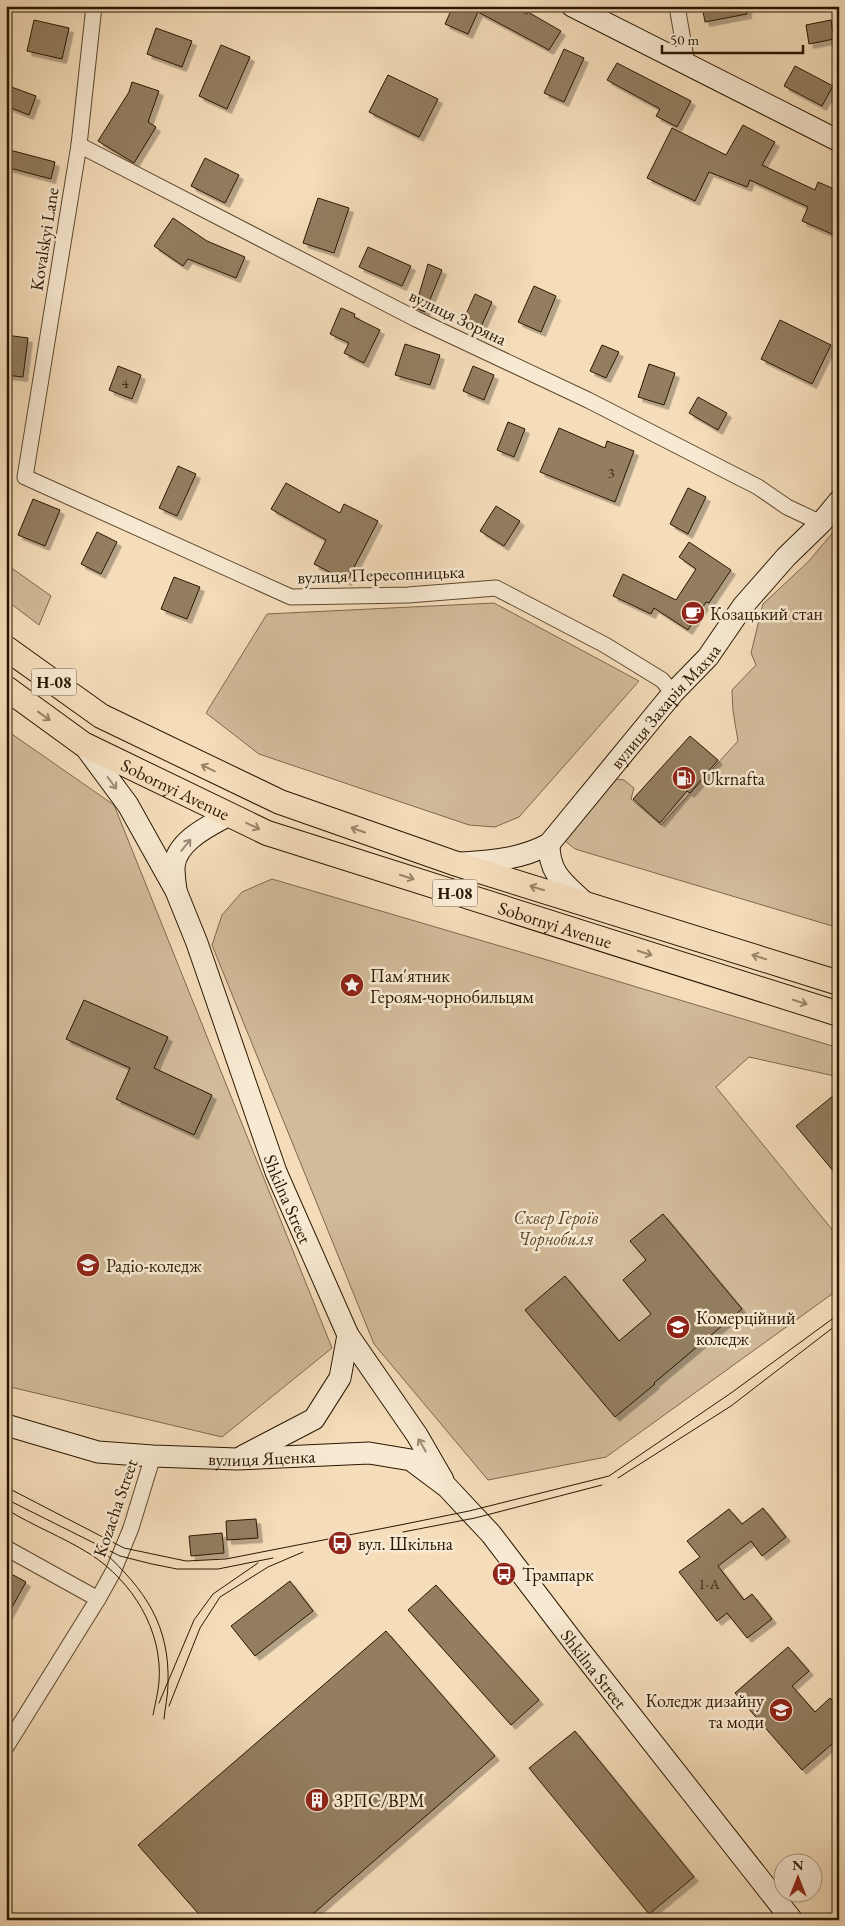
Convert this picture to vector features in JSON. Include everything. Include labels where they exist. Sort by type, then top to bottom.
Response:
[{"type":"main road","name":"Sobornyi Avenue","points":[[6,648],[101,716],[280,802],[454,863],[839,983]]},
{"type":"main road","name":"Н-08","points":[[6,688],[82,744]]},
{"type":"main road","name":"Sobornyi Avenue","points":[[82,744],[228,815],[277,836],[839,1014]]},
{"type":"street","name":"Kovalskyi Lane","points":[[25,477],[79,145],[94,6]]},
{"type":"street","points":[[572,6],[839,141]]},
{"type":"street","points":[[677,6],[687,64]]},
{"type":"street","name":"вулиця Зоряна","points":[[79,145],[408,314],[605,408],[758,487],[787,507],[821,523]]},
{"type":"street","name":"вулиця Пересопницька","points":[[25,477],[291,597],[408,595],[496,588],[605,645],[662,680],[673,693]]},
{"type":"street","name":"вулиця Захарія Махна","points":[[549,844],[673,693],[708,657],[743,606],[786,557],[821,523],[839,501]]},
{"type":"street","name":"Shkilna Street","points":[[82,744],[128,805],[176,891],[197,943],[276,1172],[348,1335],[417,1435],[446,1487]]},
{"type":"street","name":"Shkilna Street","points":[[176,891],[174,865],[183,846],[200,831],[228,815]]},
{"type":"street","points":[[454,863],[492,862],[513,858],[537,851],[549,844],[551,865],[560,879],[584,902]]},
{"type":"street","points":[[237,1459],[314,1419],[340,1378],[348,1335]]},
{"type":"street","name":"вулиця Яценка","points":[[6,1425],[98,1452],[237,1459],[368,1453],[410,1460],[446,1487],[491,1534]]},
{"type":"street","name":"Kozacha Street","points":[[6,1746],[98,1599],[124,1548],[153,1456]]},
{"type":"street","name":"Shkilna Street","points":[[491,1534],[792,1920]]},
{"type":"street","points":[[6,1548],[98,1599]]},
{"type":"green space","points":[[839,525],[839,928],[575,849],[564,840],[616,779],[624,780],[634,788],[631,799],[661,825],[738,741],[732,690],[756,665],[751,653],[763,604],[809,561]]},
{"type":"green space","points":[[6,564],[51,596],[39,625],[6,600]]},
{"type":"green space","points":[[494,603],[639,681],[519,817],[495,827],[469,825],[259,754],[206,713],[267,614]]},
{"type":"green space","points":[[6,730],[114,805],[332,1348],[222,1437],[6,1386]]},
{"type":"green space","name":"Сквер Героїв Чорнобиля","points":[[272,879],[839,1048],[839,1077],[749,1057],[716,1087],[839,1238],[839,1289],[606,1457],[488,1480],[374,1344],[212,945],[222,915],[242,892]]},
{"type":"building","points":[[453,6],[512,6],[527,14],[528,12],[561,31],[549,50],[478,12],[468,34],[445,24]]},
{"type":"building","points":[[702,6],[747,6],[747,14],[705,22]]},
{"type":"building","points":[[34,20],[69,28],[62,59],[27,51]]},
{"type":"building","points":[[831,20],[834,39],[809,44],[806,25]]},
{"type":"building","points":[[156,28],[192,41],[182,67],[147,54]]},
{"type":"building","points":[[221,45],[250,57],[227,109],[199,96]]},
{"type":"building","points":[[564,49],[584,58],[564,102],[544,93]]},
{"type":"building","points":[[617,63],[691,101],[677,127],[656,116],[660,109],[607,80]]},
{"type":"building","points":[[795,66],[833,86],[822,106],[784,86]]},
{"type":"building","points":[[388,75],[438,99],[419,137],[369,112]]},
{"type":"building","points":[[132,82],[159,91],[148,122],[156,127],[134,163],[98,141],[129,92]]},
{"type":"building","points":[[6,85],[36,96],[29,115],[6,106]]},
{"type":"building","points":[[743,125],[775,142],[762,165],[815,190],[818,182],[839,191],[839,237],[802,221],[808,207],[750,180],[747,187],[709,172],[695,201],[647,178],[672,128],[726,155]]},
{"type":"building","points":[[6,149],[55,162],[51,179],[6,167]]},
{"type":"building","points":[[205,158],[239,175],[225,203],[191,186]]},
{"type":"building","points":[[318,198],[349,208],[334,253],[303,243]]},
{"type":"building","points":[[173,218],[207,241],[245,257],[236,278],[188,259],[183,266],[154,246]]},
{"type":"building","points":[[368,247],[411,266],[402,286],[359,267]]},
{"type":"building","points":[[428,264],[442,270],[425,312],[415,308]]},
{"type":"building","points":[[534,286],[556,296],[541,332],[518,322]]},
{"type":"building","points":[[475,294],[492,302],[480,329],[463,321]]},
{"type":"building","points":[[341,308],[355,314],[354,317],[380,330],[364,363],[344,353],[349,343],[330,334]]},
{"type":"building","points":[[780,320],[831,345],[812,384],[761,359]]},
{"type":"building","points":[[6,335],[28,338],[23,377],[6,375]]},
{"type":"building","points":[[405,344],[440,355],[430,385],[395,375]]},
{"type":"building","points":[[602,345],[619,352],[606,378],[590,371]]},
{"type":"building","points":[[649,364],[675,373],[664,405],[638,397]]},
{"type":"building","points":[[118,366],[141,375],[132,399],[109,390]]},
{"type":"building","points":[[473,366],[494,375],[484,400],[463,391]]},
{"type":"building","points":[[698,397],[727,413],[718,430],[689,413]]},
{"type":"building","points":[[508,422],[525,429],[514,457],[497,450]]},
{"type":"building","points":[[559,428],[605,448],[607,441],[634,451],[615,502],[540,472]]},
{"type":"building","points":[[178,466],[196,474],[177,516],[159,508]]},
{"type":"building","points":[[286,483],[340,513],[344,504],[378,521],[347,581],[314,564],[326,540],[271,509]]},
{"type":"building","points":[[688,488],[706,497],[688,534],[670,524]]},
{"type":"building","points":[[33,499],[60,510],[45,546],[18,535]]},
{"type":"building","points":[[496,506],[520,521],[504,546],[480,531]]},
{"type":"building","points":[[97,532],[117,542],[101,574],[81,564]]},
{"type":"building","points":[[689,542],[731,570],[709,603],[706,602],[688,630],[654,608],[651,614],[613,596],[623,574],[676,600],[696,569],[679,557]]},
{"type":"building","points":[[174,577],[200,587],[187,619],[161,609]]},
{"type":"building","name":"Ukrnafta","points":[[690,736],[718,760],[690,793],[687,791],[660,823],[633,799]]},
{"type":"building","points":[[84,1000],[168,1037],[154,1068],[212,1095],[194,1135],[116,1099],[130,1068],[66,1039]]},
{"type":"building","points":[[839,1091],[839,1178],[796,1126]]},
{"type":"building","name":"Комерційний коледж","points":[[663,1214],[742,1309],[615,1417],[525,1310],[565,1276],[619,1341],[651,1314],[623,1280],[646,1260],[630,1241]]},
{"type":"building","points":[[763,1508],[786,1537],[762,1556],[751,1541],[718,1566],[744,1600],[752,1594],[772,1619],[747,1638],[727,1613],[717,1621],[679,1572],[700,1557],[687,1541],[729,1509],[742,1524]]},
{"type":"building","points":[[256,1519],[258,1538],[227,1540],[226,1521]]},
{"type":"building","points":[[222,1533],[224,1553],[191,1556],[189,1536]]},
{"type":"building","points":[[6,1571],[26,1582],[6,1618]]},
{"type":"building","points":[[290,1581],[313,1611],[255,1656],[231,1626]]},
{"type":"building","points":[[436,1585],[539,1700],[511,1725],[408,1610]]},
{"type":"building","name":"ЗРПС/ВРМ","points":[[386,1631],[495,1756],[306,1920],[204,1920],[138,1845]]},
{"type":"building","name":"Коледж дизайну та моди","points":[[788,1647],[809,1671],[792,1686],[815,1712],[830,1698],[839,1708],[839,1738],[802,1770],[735,1693]]},
{"type":"building","points":[[575,1731],[694,1877],[649,1914],[529,1768]]},
{"type":"tram line","points":[[6,1487],[124,1548],[186,1561],[226,1559],[469,1511],[609,1476],[731,1393],[839,1314]]},
{"type":"tram line","points":[[618,1478],[731,1406],[839,1323]]},
{"type":"tram line","points":[[403,1532],[475,1518],[602,1485]]},
{"type":"tram line","points":[[6,1499],[120,1556],[152,1564],[177,1569],[218,1569],[273,1558]]},
{"type":"tram line","points":[[6,1509],[90,1554],[119,1578],[131,1593],[142,1609],[156,1644],[159,1682],[153,1715]]},
{"type":"tram line","points":[[104,1552],[132,1580],[152,1610],[159,1626],[165,1644],[168,1663],[168,1688],[164,1719]]},
{"type":"tram line","points":[[169,1706],[200,1628],[220,1597],[268,1567],[303,1552]]},
{"type":"tram line","points":[[159,1703],[194,1620],[213,1594],[258,1563]]},
{"type":"place","name":"Козацький стан","points":[[693,613]]},
{"type":"place","name":"Ukrnafta","points":[[684,778]]},
{"type":"place","name":"Пам'ятник Героям-чорнобильцям","points":[[352,985]]},
{"type":"place","name":"Радіо-коледж","points":[[88,1265]]},
{"type":"place","name":"Комерційний коледж","points":[[678,1327]]},
{"type":"place","name":"вул. Шкільна","points":[[340,1543]]},
{"type":"place","name":"Трампарк","points":[[504,1574]]},
{"type":"place","name":"Коледж дизайну та моди","points":[[781,1710]]},
{"type":"place","name":"ЗРПС/ВРМ","points":[[317,1800]]}]
